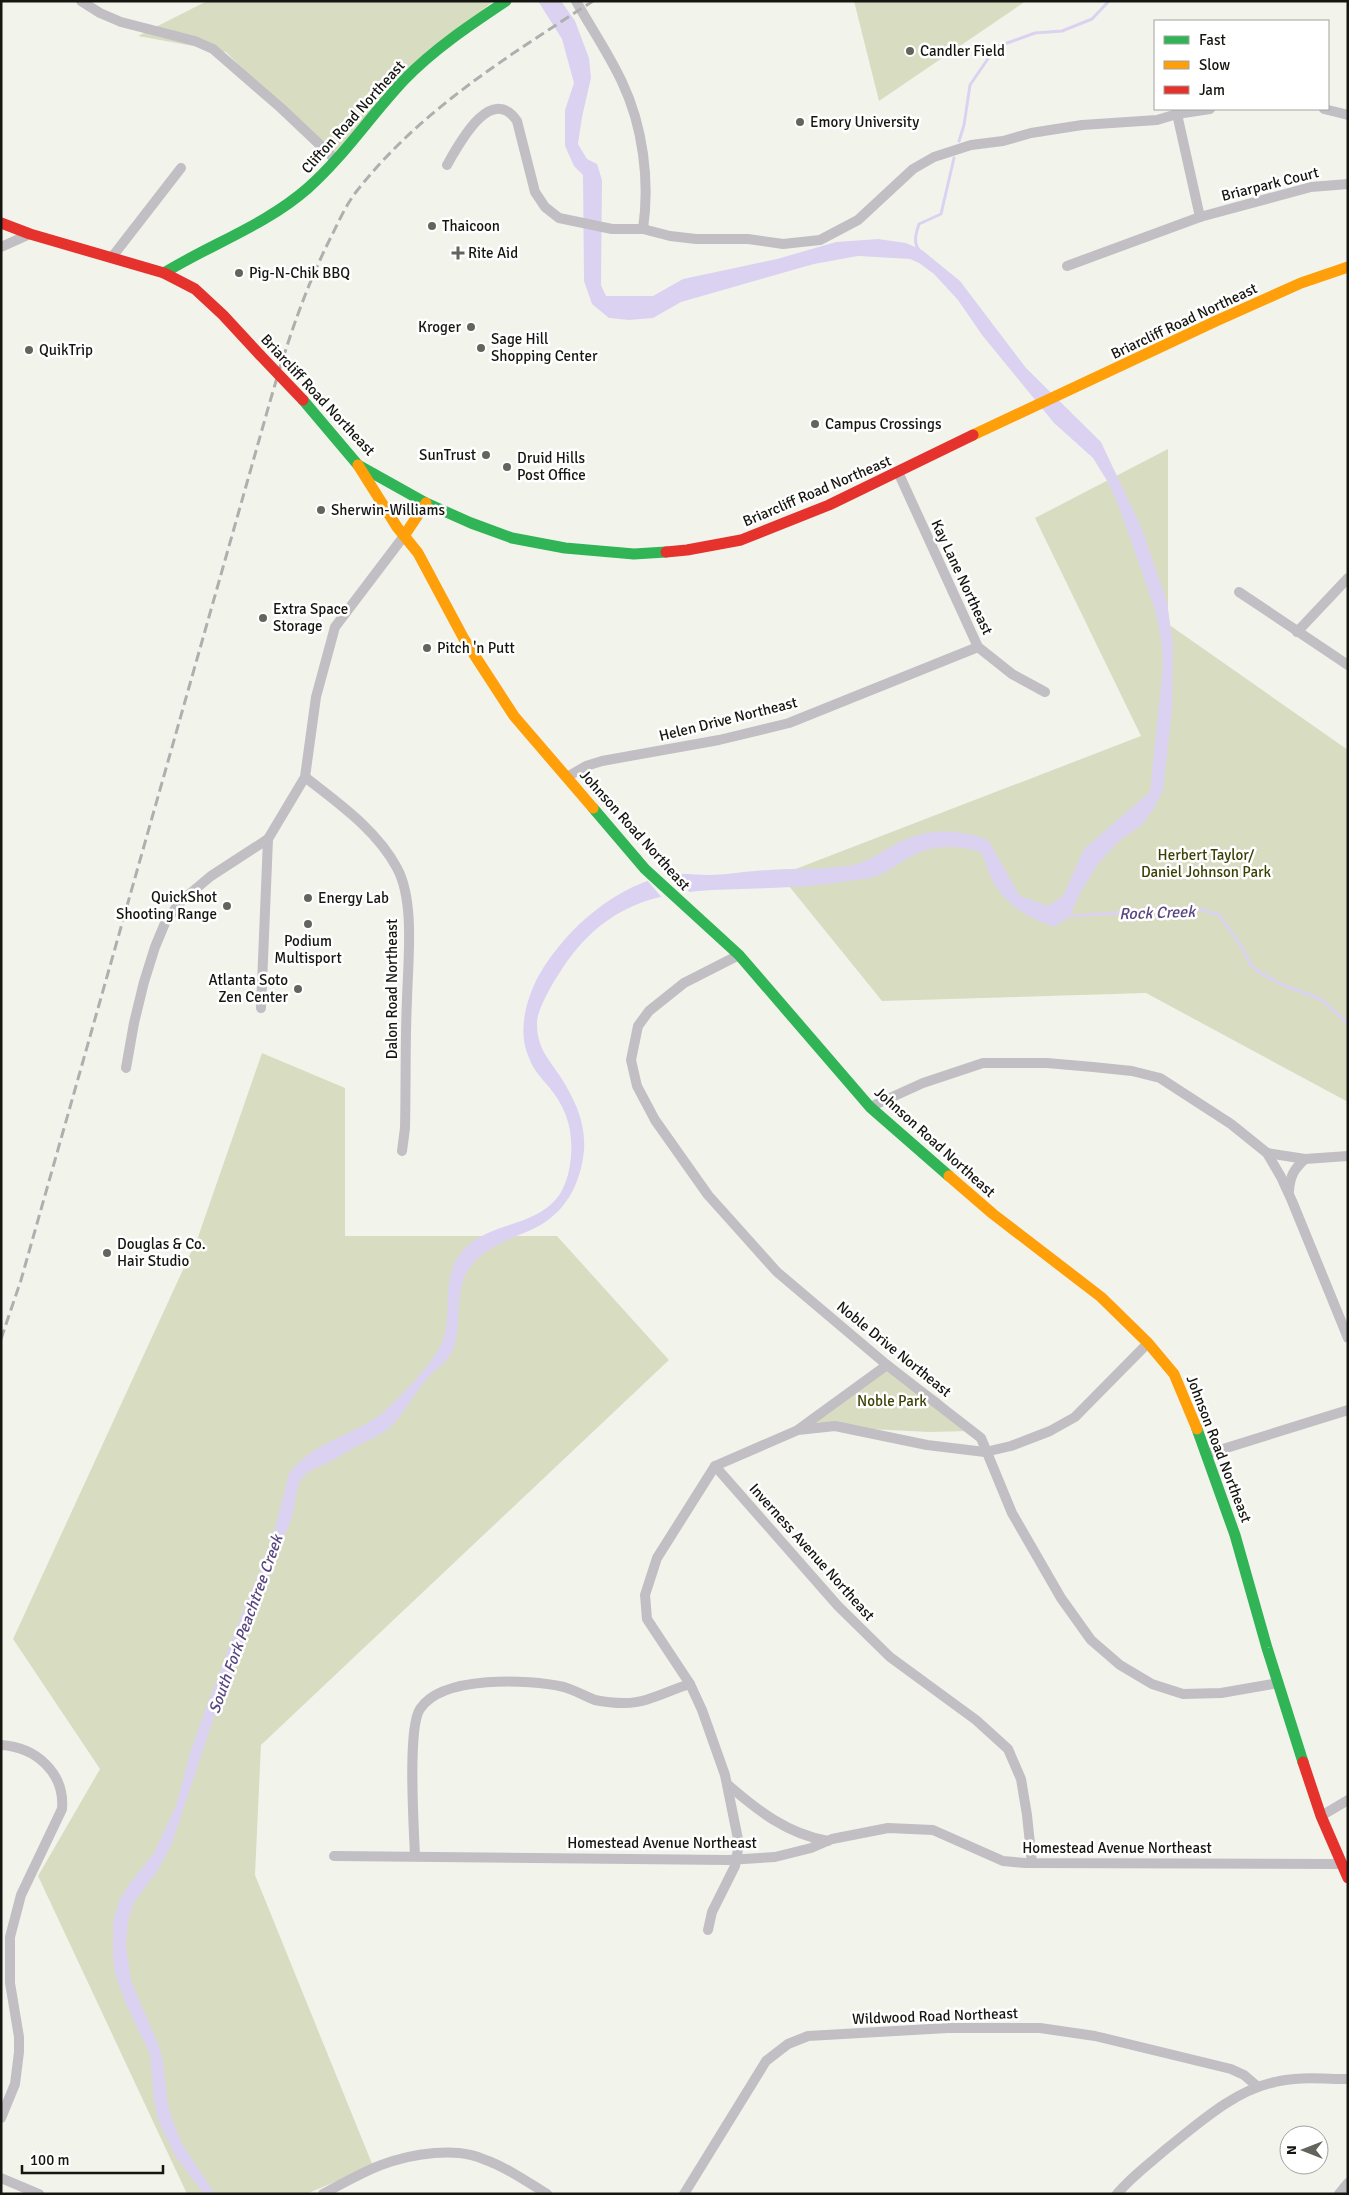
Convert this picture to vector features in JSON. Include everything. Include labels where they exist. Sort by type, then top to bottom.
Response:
[{"type":"main road","name":"Clifton Road Northeast","points":[[164,273],[286,205],[308,188],[336,160],[415,69],[449,40],[506,1]]},
{"type":"main road","name":"Briarcliff Road Northeast","points":[[1,223],[30,234],[164,273],[195,290],[223,315],[358,464],[426,504],[471,523],[528,542],[565,548],[634,554],[687,550],[741,540],[829,505],[1284,291],[1348,267]]},
{"type":"main road","name":"Johnson Road Northeast","points":[[358,464],[404,536],[418,553],[464,638],[514,716],[645,868],[738,955],[870,1107],[993,1214],[1101,1297],[1148,1343],[1174,1374],[1207,1454],[1235,1535],[1278,1683],[1321,1816],[1340,1864],[1348,1878]]},
{"type":"main road","points":[[404,536],[426,504]]},
{"type":"street","points":[[81,1],[100,13],[126,24],[195,41],[213,49],[281,108],[336,160]]},
{"type":"street","points":[[576,1],[622,82],[635,119],[646,182],[647,202],[643,229]]},
{"type":"street","points":[[447,165],[480,117],[487,111],[495,108],[506,110],[517,121],[535,192],[551,212],[567,221],[612,229],[643,229],[670,236],[696,239],[748,239],[783,244],[820,240],[858,220],[913,169],[934,157],[972,145],[1003,141],[1082,125],[1157,120],[1204,110]]},
{"type":"street","points":[[1328,110],[1348,115]]},
{"type":"street","points":[[1178,114],[1200,218]]},
{"type":"street","points":[[112,257],[181,168]]},
{"type":"street","name":"Briarpark Court","points":[[1066,266],[1200,218],[1311,187],[1348,184]]},
{"type":"street","points":[[1,247],[30,234]]},
{"type":"street","name":"Kay Lane Northeast","points":[[898,472],[978,647],[1012,674],[1046,692]]},
{"type":"street","points":[[126,1068],[144,982],[164,923],[180,902],[211,876],[268,839],[305,778],[316,697],[335,627],[404,536]]},
{"type":"street","points":[[1297,632],[1348,578]]},
{"type":"street","points":[[1239,592],[1348,665]]},
{"type":"street","name":"Helen Drive Northeast","points":[[567,776],[586,766],[602,761],[719,740],[789,723],[978,647]]},
{"type":"street","name":"Dalon Road Northeast","points":[[305,778],[343,807],[379,844],[397,868],[406,892],[410,948],[405,1128],[402,1151]]},
{"type":"street","points":[[261,1008],[268,839]]},
{"type":"street","name":"Noble Drive Northeast","points":[[738,955],[684,983],[649,1011],[638,1026],[632,1060],[637,1086],[655,1120],[708,1195],[777,1272],[887,1365],[981,1438],[985,1452],[1012,1513],[1061,1598],[1091,1640],[1120,1666],[1152,1684],[1184,1694],[1221,1693],[1278,1683]]},
{"type":"street","points":[[870,1107],[923,1084],[983,1064],[1047,1064],[1132,1071],[1160,1078],[1231,1124],[1267,1153],[1289,1194],[1348,1338]]},
{"type":"street","points":[[1267,1153],[1305,1159],[1348,1156]]},
{"type":"street","points":[[1289,1194],[1290,1178],[1296,1167],[1305,1159]]},
{"type":"street","points":[[798,1430],[835,1426],[927,1444],[985,1452],[1019,1443],[1050,1431],[1075,1417],[1148,1343]]},
{"type":"street","points":[[708,1930],[712,1912],[737,1859],[739,1844],[727,1784],[716,1747],[690,1684],[647,1619],[645,1595],[657,1558],[715,1466],[798,1430],[887,1365]]},
{"type":"street","points":[[1207,1454],[1348,1410]]},
{"type":"street","name":"Inverness Avenue Northeast","points":[[715,1466],[838,1606],[890,1657],[976,1720],[1008,1749],[1021,1779],[1032,1863]]},
{"type":"street","points":[[415,1856],[413,1733],[419,1710],[432,1696],[467,1685],[514,1681],[564,1687],[598,1700],[640,1702],[690,1684]]},
{"type":"street","points":[[1,1745],[32,1752],[44,1761],[55,1775],[63,1796],[62,1809],[22,1895],[10,1938],[10,1983],[19,2037],[19,2052],[15,2084],[1,2118]]},
{"type":"street","points":[[727,1784],[755,1809],[771,1820],[806,1836],[828,1841]]},
{"type":"street","points":[[1321,1816],[1348,1800]]},
{"type":"street","name":"Homestead Avenue Northeast","points":[[334,1856],[737,1859],[774,1856],[811,1848],[828,1841],[888,1828],[933,1830],[1003,1861],[1032,1863],[1340,1864]]},
{"type":"street","name":"Wildwood Road Northeast","points":[[684,2194],[766,2061],[788,2044],[808,2036],[948,2028],[1008,2027],[1059,2030],[1095,2036],[1231,2069],[1244,2075],[1258,2087]]},
{"type":"street","points":[[1117,2194],[1139,2172],[1197,2124],[1236,2098],[1258,2087],[1295,2079],[1348,2079]]},
{"type":"street","points":[[323,2194],[386,2162],[416,2155],[445,2152],[483,2158],[512,2172],[547,2194]]},
{"type":"street","points":[[1,2178],[39,2194]]},
{"type":"street","points":[[1340,2194],[1348,2184]]},
{"type":"green space","points":[[207,1],[493,1],[434,52],[338,165],[226,52],[138,36]]},
{"type":"green space","name":"Candler Field","points":[[854,1],[1026,1],[879,101]]},
{"type":"green space","name":"Herbert Taylor/ Daniel Johnson Park","points":[[1168,449],[1168,624],[1348,750],[1348,1102],[1146,993],[882,1001],[780,875],[1141,736],[1035,518]]},
{"type":"green space","points":[[262,1053],[345,1088],[345,1236],[557,1236],[669,1360],[261,1745],[255,1875],[373,2166],[306,2194],[187,2194],[38,1876],[100,1769],[13,1639],[198,1237]]},
{"type":"green space","name":"Noble Park","points":[[893,1365],[940,1399],[970,1431],[929,1432],[809,1426]]},
{"type":"water","name":"South Fork Peachtree Creek","points":[[538,1],[561,1],[575,21],[589,58],[591,78],[578,144],[587,159],[597,164],[602,180],[601,285],[606,296],[653,296],[683,279],[777,259],[836,242],[878,239],[906,243],[922,250],[960,281],[1026,368],[1101,442],[1142,529],[1167,602],[1173,644],[1172,710],[1163,790],[1153,810],[1142,825],[1120,840],[1098,864],[1081,891],[1070,916],[1054,927],[1017,909],[1002,895],[996,887],[981,852],[964,848],[946,847],[920,852],[882,874],[871,878],[822,885],[694,892],[664,896],[637,905],[610,919],[586,940],[562,969],[540,1010],[537,1031],[541,1045],[570,1093],[581,1120],[584,1150],[575,1186],[562,1206],[544,1223],[491,1249],[470,1267],[462,1285],[457,1334],[453,1350],[446,1361],[424,1382],[393,1424],[377,1436],[309,1471],[299,1482],[292,1517],[214,1717],[171,1846],[156,1873],[134,1902],[128,1921],[126,1946],[131,1981],[158,2044],[162,2057],[168,2105],[181,2142],[215,2194],[204,2194],[176,2157],[158,2120],[154,2100],[150,2054],[126,2004],[115,1973],[113,1921],[120,1899],[129,1884],[154,1853],[176,1806],[190,1753],[206,1708],[246,1603],[270,1548],[289,1474],[298,1463],[320,1447],[380,1415],[420,1375],[434,1357],[444,1338],[451,1271],[466,1247],[489,1232],[540,1213],[551,1205],[560,1194],[568,1175],[571,1161],[571,1136],[567,1119],[560,1103],[531,1062],[525,1048],[523,1027],[527,1005],[534,984],[551,957],[579,924],[596,910],[614,897],[653,879],[674,874],[715,875],[854,865],[866,861],[906,839],[929,833],[964,833],[988,840],[1020,896],[1048,906],[1063,896],[1084,849],[1150,792],[1163,666],[1161,638],[1155,610],[1121,512],[1109,484],[1093,458],[1054,423],[982,335],[958,300],[934,274],[910,259],[858,256],[814,264],[681,302],[653,318],[629,320],[609,318],[592,304],[584,281],[583,175],[574,166],[565,146],[565,110],[574,83],[562,39]]},
{"type":"pier","points":[[672,872],[691,894],[663,899],[647,880]]},
{"type":"waterway","points":[[959,141],[964,125],[970,85],[996,47],[1035,33],[1062,31],[1092,19],[1109,1]]},
{"type":"waterway","points":[[919,250],[916,241],[919,224],[941,214],[954,158]]},
{"type":"waterway","name":"Rock Creek","points":[[1070,916],[1196,908],[1219,915],[1241,946],[1251,965],[1259,972],[1285,986],[1321,999],[1348,1024]]},
{"type":"railway","points":[[1,1339],[21,1280],[275,383],[296,318],[313,276],[352,197],[408,135],[436,110],[497,64],[593,1]]},
{"type":"traffic: fast","points":[[164,273],[256,224],[292,201],[334,163],[404,80],[453,38],[506,1]]},
{"type":"traffic: fast","points":[[303,400],[358,465],[426,503],[471,523],[512,538],[565,548],[634,554],[666,552]]},
{"type":"traffic: fast","points":[[593,808],[645,869],[739,955],[870,1107],[949,1176]]},
{"type":"traffic: fast","points":[[1197,1429],[1235,1535],[1267,1648],[1303,1762]]},
{"type":"traffic: slow","points":[[973,435],[1216,321],[1301,283],[1348,267]]},
{"type":"traffic: slow","points":[[358,465],[397,527],[418,553],[464,639],[514,716],[593,808]]},
{"type":"traffic: slow","points":[[404,536],[426,503]]},
{"type":"traffic: slow","points":[[949,1176],[993,1214],[1101,1297],[1148,1343],[1174,1374],[1197,1429]]},
{"type":"traffic: jam","points":[[1,223],[30,234],[164,273],[195,289],[223,315],[260,355]]},
{"type":"traffic: jam","points":[[260,355],[303,400]]},
{"type":"traffic: jam","points":[[666,552],[741,540],[829,505],[973,435]]},
{"type":"traffic: jam","points":[[1303,1762],[1321,1816],[1348,1878]]},
{"type":"place","name":"Candler Field","points":[[910,51]]},
{"type":"place","name":"Emory University","points":[[800,122]]},
{"type":"place","name":"Thaicoon","points":[[432,226]]},
{"type":"place","name":"Rite Aid","points":[[458,253]]},
{"type":"place","name":"Pig-N-Chik BBQ","points":[[239,273]]},
{"type":"place","name":"Kroger","points":[[471,327]]},
{"type":"place","name":"Sage Hill Shopping Center","points":[[481,348]]},
{"type":"place","name":"QuikTrip","points":[[29,350]]},
{"type":"place","name":"Campus Crossings","points":[[815,424]]},
{"type":"place","name":"SunTrust","points":[[486,455]]},
{"type":"place","name":"Druid Hills Post Office","points":[[507,467]]},
{"type":"place","name":"Sherwin-Williams","points":[[321,510]]},
{"type":"place","name":"Extra Space Storage","points":[[263,618]]},
{"type":"place","name":"Pitch 'n Putt","points":[[427,648]]},
{"type":"place","name":"Energy Lab","points":[[308,898]]},
{"type":"place","name":"QuickShot Shooting Range","points":[[227,906]]},
{"type":"place","name":"Podium Multisport","points":[[308,924]]},
{"type":"place","name":"Atlanta Soto Zen Center","points":[[298,989]]},
{"type":"place","name":"Douglas & Co. Hair Studio","points":[[107,1253]]}]
